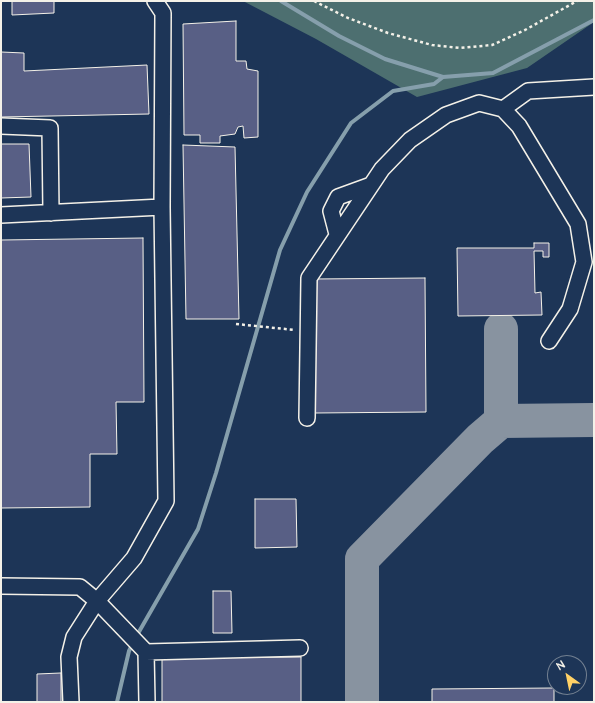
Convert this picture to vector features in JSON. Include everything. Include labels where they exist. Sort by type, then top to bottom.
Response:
[{"type":"street","points":[[71,702],[69,657],[74,637],[98,601],[134,558],[166,501],[162,208],[163,13],[155,1]]},
{"type":"street","points":[[503,109],[528,91],[594,86]]},
{"type":"street","points":[[307,418],[309,278],[337,234],[382,169],[410,140],[446,115],[479,103],[503,109],[519,126],[578,224],[584,262],[570,308],[548,341]]},
{"type":"street","points":[[1,126],[50,128],[52,213]]},
{"type":"street","points":[[1,215],[162,208]]},
{"type":"street","points":[[1,586],[80,587],[98,601],[146,652],[147,702]]},
{"type":"street","points":[[146,652],[300,648]]},
{"type":"path","points":[[314,1],[348,18],[388,33],[432,45],[460,48],[492,45],[525,30],[578,1]]},
{"type":"path","points":[[236,324],[243,326],[308,331]]},
{"type":"green space","points":[[243,1],[594,1],[594,22],[527,68],[417,97],[316,39]]},
{"type":"building","points":[[12,1],[54,1],[54,13],[12,15]]},
{"type":"building","points":[[236,21],[236,61],[246,61],[247,69],[258,71],[258,137],[244,138],[243,126],[238,127],[235,134],[220,136],[220,143],[200,143],[200,135],[184,135],[183,24]]},
{"type":"building","points":[[1,52],[24,53],[24,71],[147,65],[149,114],[1,117]]},
{"type":"building","points":[[1,144],[29,144],[31,197],[1,198]]},
{"type":"building","points":[[183,145],[235,147],[239,319],[186,319]]},
{"type":"building","points":[[143,238],[144,402],[116,402],[117,454],[90,454],[90,507],[1,508],[1,240]]},
{"type":"building","points":[[534,243],[549,243],[549,257],[543,257],[543,251],[534,251],[535,293],[541,292],[542,315],[458,316],[457,248],[534,248]]},
{"type":"building","points":[[425,278],[426,412],[315,413],[314,279]]},
{"type":"building","points":[[255,499],[296,499],[297,547],[255,548]]},
{"type":"building","points":[[213,591],[231,591],[232,633],[213,633]]},
{"type":"building","points":[[301,657],[301,702],[162,702],[162,658]]},
{"type":"building","points":[[61,673],[61,702],[37,702],[37,674]]},
{"type":"building","points":[[547,688],[547,695],[554,695],[554,702],[432,702],[432,689]]},
{"type":"waterway","points":[[281,1],[339,36],[385,59],[443,77],[493,73],[594,20]]},
{"type":"waterway","points":[[136,637],[198,529],[216,473],[280,250],[307,192],[351,123],[393,91],[434,84],[443,77]]},
{"type":"waterway","points":[[117,702],[129,651],[133,643]]},
{"type":"taxiway","points":[[501,329],[501,421],[594,420]]},
{"type":"taxiway","points":[[362,702],[362,559],[480,439],[501,421]]}]
